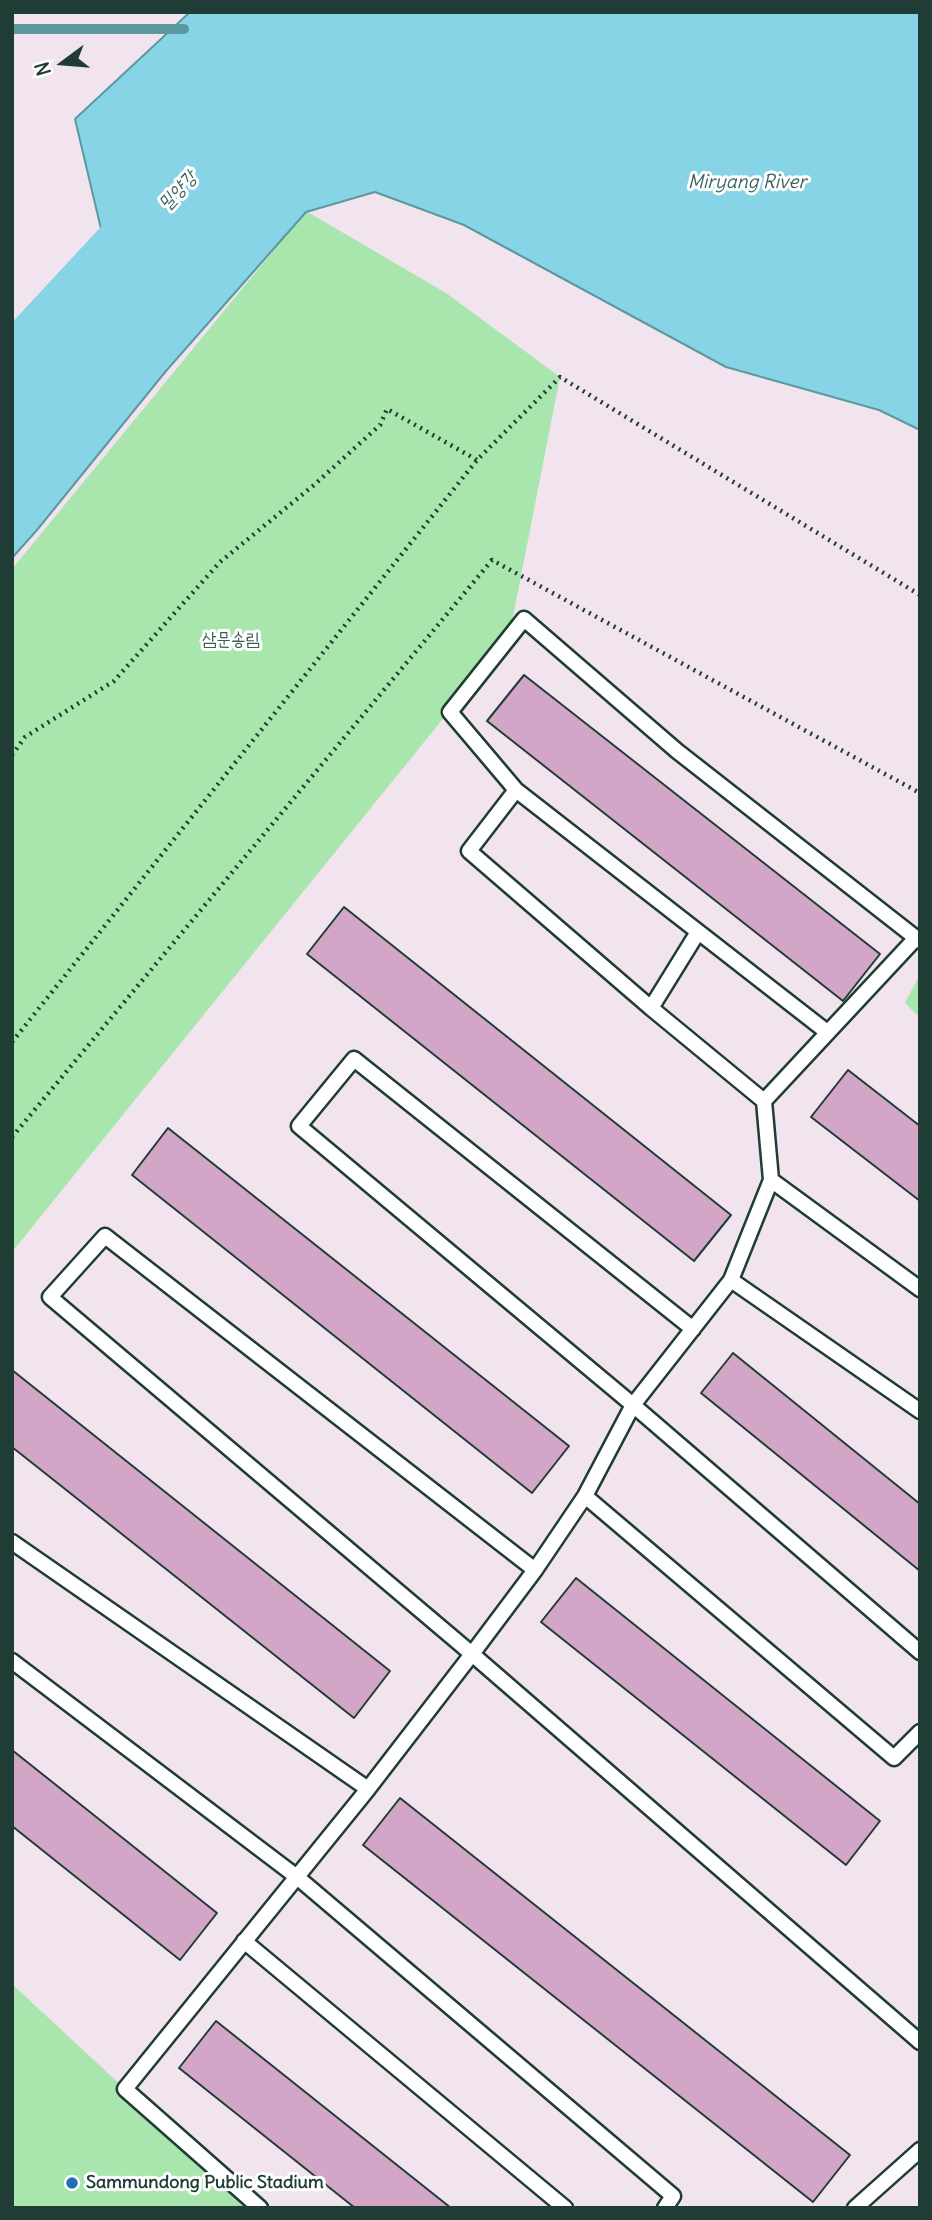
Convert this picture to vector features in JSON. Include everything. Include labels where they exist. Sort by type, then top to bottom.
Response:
[{"type":"lane","points":[[764,1101],[918,939],[677,751],[524,619],[450,712],[516,790],[827,1032]]},
{"type":"lane","points":[[260,2208],[125,2089],[368,1789],[535,1570],[585,1496],[633,1405],[731,1280],[771,1180],[764,1101],[651,1008],[469,851],[516,790]]},
{"type":"lane","points":[[651,1008],[698,932]]},
{"type":"lane","points":[[693,1329],[354,1059],[299,1126],[633,1405],[920,1653]]},
{"type":"lane","points":[[771,1180],[920,1289]]},
{"type":"lane","points":[[535,1570],[105,1236],[50,1297],[472,1654],[920,2042]]},
{"type":"lane","points":[[731,1280],[920,1411]]},
{"type":"lane","points":[[585,1496],[894,1758],[920,1732]]},
{"type":"lane","points":[[12,1542],[368,1789]]},
{"type":"lane","points":[[12,1661],[297,1877],[673,2196],[665,2208]]},
{"type":"lane","points":[[244,1941],[565,2208]]},
{"type":"lane","points":[[855,2208],[920,2150]]},
{"type":"path","points":[[12,1042],[477,460],[560,377],[920,595]]},
{"type":"path","points":[[12,755],[25,737],[114,681],[220,562],[324,476],[380,425],[387,410],[477,460]]},
{"type":"path","points":[[12,1137],[492,560],[920,793]]},
{"type":"green space","name":"삼문송림","points":[[306,211],[446,293],[560,377],[509,637],[12,1252],[12,569]]},
{"type":"green space","points":[[920,974],[920,1018],[905,1003]]},
{"type":"green space","points":[[12,1984],[125,2089],[246,2208],[12,2208]]},
{"type":"water","name":"Miryang River","points":[[190,12],[920,12],[920,430],[879,410],[726,367],[464,225],[375,192],[306,212],[166,371],[12,558],[12,379],[79,306],[102,233],[75,119]]},
{"type":"building","points":[[524,675],[880,954],[843,1001],[487,721]]},
{"type":"building","points":[[344,907],[731,1215],[694,1261],[307,954]]},
{"type":"building","points":[[848,1070],[920,1126],[920,1201],[811,1117]]},
{"type":"building","points":[[168,1128],[569,1446],[532,1493],[132,1175]]},
{"type":"building","points":[[733,1353],[920,1504],[920,1571],[701,1393]]},
{"type":"building","points":[[12,1370],[390,1671],[354,1718],[12,1447]]},
{"type":"building","points":[[576,1578],[880,1821],[846,1865],[541,1622]]},
{"type":"building","points":[[12,1750],[217,1913],[180,1960],[12,1826]]},
{"type":"building","points":[[400,1798],[850,2155],[813,2202],[363,1845]]},
{"type":"building","points":[[216,2021],[451,2208],[355,2208],[179,2068]]},
{"type":"waterway","points":[[12,29],[184,29]]},
{"type":"waterway","name":"밀양강","points":[[12,369],[141,230]]},
{"type":"place","name":"Sammundong Public Stadium","points":[[72,2183]]}]
